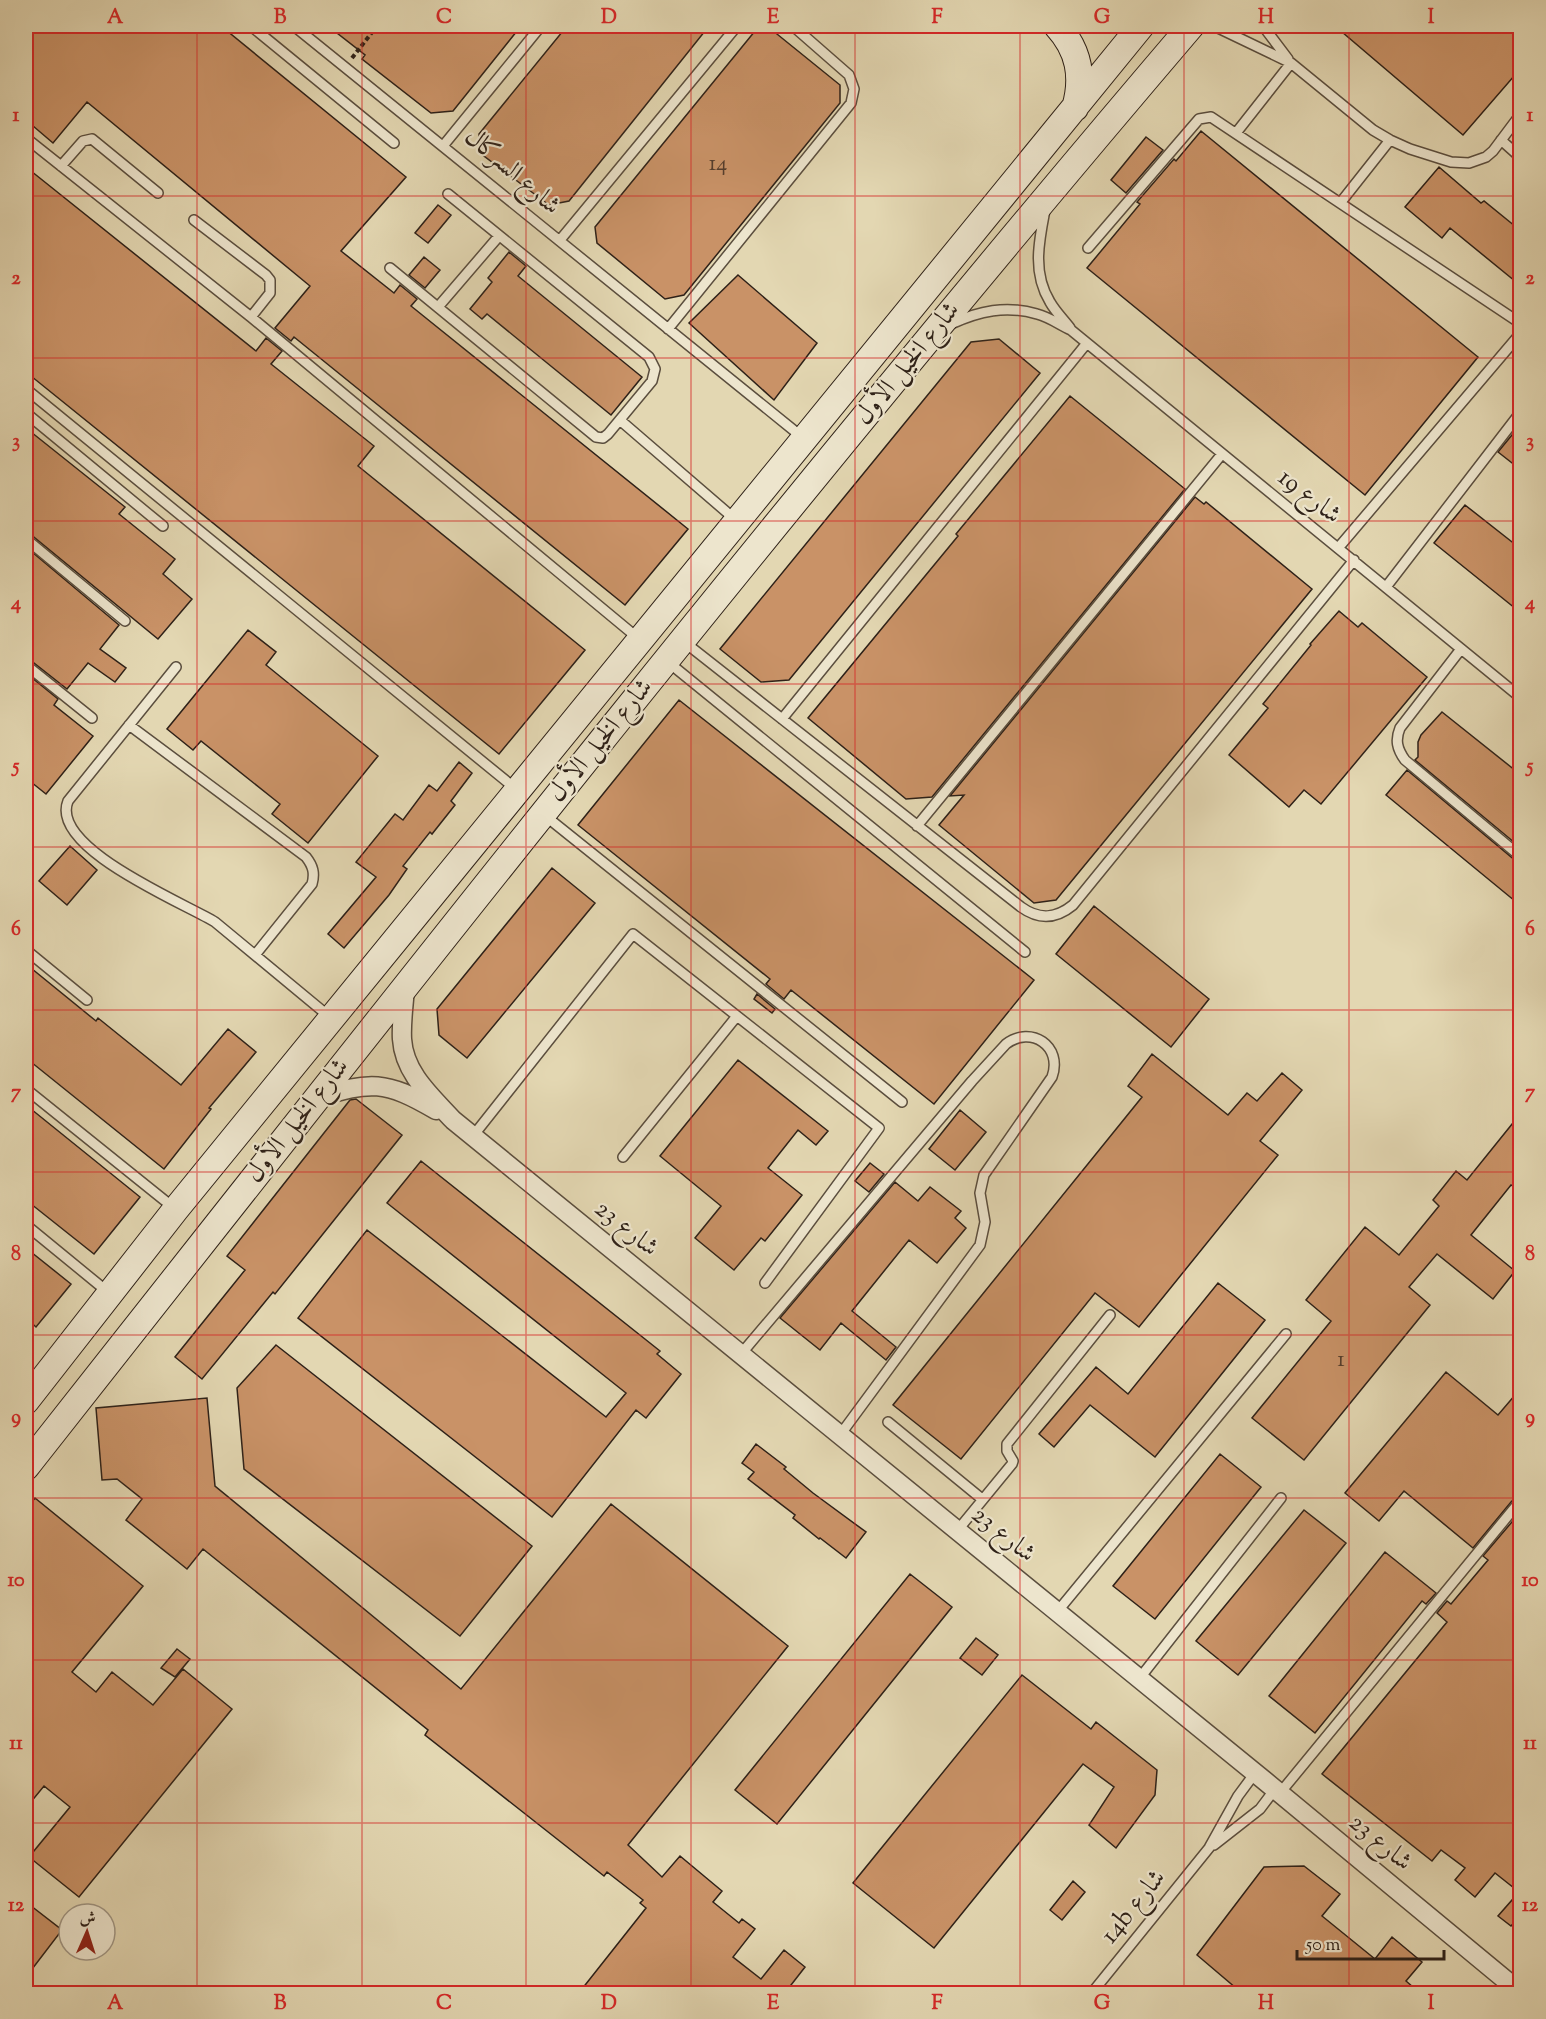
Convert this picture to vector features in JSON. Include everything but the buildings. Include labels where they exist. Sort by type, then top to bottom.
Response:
[{"type":"main road","points":[[1057,26],[1071,45],[1079,69],[1075,108]]},
{"type":"main road","name":"شارع الخيل الأول","points":[[26,1401],[176,1209],[1141,26]]},
{"type":"main road","name":"شارع الخيل الأول","points":[[26,1467],[405,985],[666,660],[932,333],[1191,26]]},
{"type":"street","name":"شارع 23","points":[[405,985],[402,1038],[407,1063],[421,1085],[453,1120],[1278,1791],[1508,1989]]},
{"type":"street","name":"شارع 23","points":[[316,1098],[353,1087],[385,1087],[414,1097],[453,1120]]},
{"type":"lane","points":[[251,26],[394,143]]},
{"type":"lane","points":[[294,26],[443,146]]},
{"type":"lane","name":"شارع السركال","points":[[541,26],[443,146],[804,439]]},
{"type":"lane","points":[[560,240],[737,26]]},
{"type":"lane","points":[[668,329],[851,104],[854,89],[849,75],[793,26]]},
{"type":"lane","points":[[1214,26],[1291,63],[1373,130],[1410,149],[1460,163],[1477,161],[1486,157],[1521,116]]},
{"type":"lane","points":[[1263,26],[1291,63]]},
{"type":"lane","points":[[1236,133],[1291,63]]},
{"type":"lane","points":[[1088,248],[1199,119],[1211,117],[1521,323]]},
{"type":"lane","points":[[26,138],[251,317],[641,640]]},
{"type":"lane","points":[[61,166],[82,141],[92,139],[158,193]]},
{"type":"lane","points":[[1341,202],[1390,140]]},
{"type":"lane","points":[[1501,140],[1521,157]]},
{"type":"lane","name":"شارع 19","points":[[1049,192],[1038,248],[1039,270],[1050,302],[1071,330]]},
{"type":"lane","points":[[390,268],[596,436],[606,436],[621,421],[652,381],[655,369],[649,357],[448,194]]},
{"type":"lane","points":[[194,220],[270,280],[270,293],[251,317]]},
{"type":"lane","points":[[438,307],[499,236]]},
{"type":"lane","name":"شارع 19","points":[[932,333],[973,314],[994,310],[1017,310],[1039,314],[1071,330],[1521,697]]},
{"type":"lane","points":[[1339,547],[1521,334]]},
{"type":"lane","points":[[782,719],[1087,343]]},
{"type":"lane","points":[[26,389],[518,791]]},
{"type":"lane","points":[[26,413],[163,526]]},
{"type":"lane","points":[[1386,587],[1521,413]]},
{"type":"lane","points":[[621,421],[738,522]]},
{"type":"lane","points":[[917,826],[1222,454]]},
{"type":"lane","points":[[26,539],[125,621]]},
{"type":"lane","points":[[683,641],[1029,913],[1048,917],[1066,911],[1073,905],[1354,560]]},
{"type":"lane","points":[[1461,649],[1400,728],[1398,748],[1405,760],[1521,856]]},
{"type":"lane","points":[[666,660],[1025,952]]},
{"type":"lane","points":[[26,665],[92,718]]},
{"type":"lane","points":[[176,667],[68,801],[65,812],[67,822],[86,843],[121,873],[199,912],[332,1019]]},
{"type":"lane","points":[[129,725],[311,863],[314,870],[312,885],[255,955]]},
{"type":"lane","points":[[543,814],[902,1102]]},
{"type":"lane","points":[[472,1136],[633,934],[879,1128],[765,1283]]},
{"type":"lane","points":[[26,950],[87,1000]]},
{"type":"lane","points":[[623,1157],[737,1016]]},
{"type":"lane","points":[[741,1354],[972,1081],[1006,1044],[1024,1037],[1043,1042],[1052,1052],[1054,1071],[984,1175],[980,1192],[985,1221],[980,1245],[840,1435]]},
{"type":"lane","points":[[26,1089],[176,1209]]},
{"type":"lane","points":[[26,1225],[110,1293]]},
{"type":"lane","points":[[957,1531],[1012,1464],[1012,1457],[1006,1448],[1007,1444],[1110,1315]]},
{"type":"lane","points":[[1057,1612],[1286,1334]]},
{"type":"lane","points":[[888,1422],[982,1499]]},
{"type":"lane","points":[[1139,1679],[1281,1498]]},
{"type":"lane","name":"14b شارع","points":[[1209,1848],[1260,1809],[1278,1791],[1515,1506],[1521,1510]]},
{"type":"lane","name":"14b شارع","points":[[1091,1994],[1209,1848],[1238,1796],[1255,1773]]},
{"type":"path","points":[[345,66],[377,26]]}]
